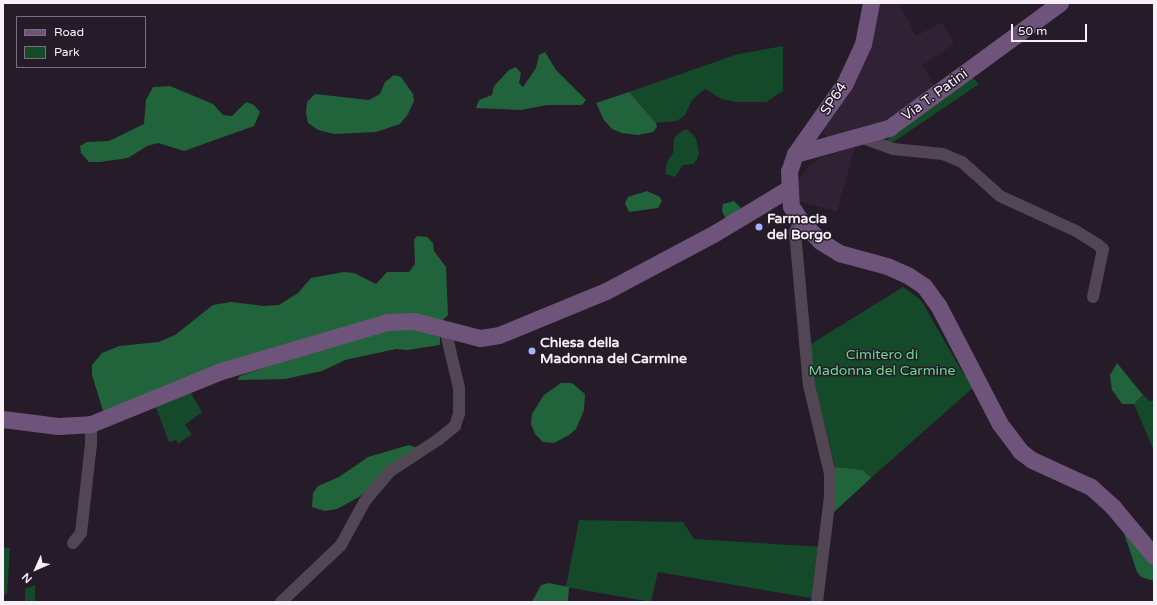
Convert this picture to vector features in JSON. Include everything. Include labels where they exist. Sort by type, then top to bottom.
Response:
[{"type":"street","name":"SP64","points":[[871,3],[863,44],[845,83],[795,154],[789,171],[788,189],[791,206],[800,220],[820,240],[839,253],[887,266],[910,276],[924,286],[938,305],[1000,424],[1020,451],[1032,460],[1091,487],[1113,507],[1154,556]]},
{"type":"street","name":"Via T. Patini","points":[[795,154],[889,128],[1060,3]]},
{"type":"street","points":[[860,137],[893,149],[943,154],[962,162],[1000,196],[1098,245],[1102,249],[1093,298]]},
{"type":"street","points":[[3,419],[58,426],[91,424],[221,371],[387,322],[414,321],[480,338],[519,328],[606,291],[715,233],[788,189]]},
{"type":"street","points":[[800,220],[795,232],[809,385],[830,474],[830,496],[817,602]]},
{"type":"street","points":[[281,602],[341,545],[365,501],[388,472],[440,439],[455,426],[459,414],[459,388],[445,329]]},
{"type":"street","points":[[73,542],[82,533],[91,444],[91,424]]},
{"type":"shaded area","points":[[879,3],[899,3],[916,36],[942,22],[954,44],[923,65],[936,90],[888,124],[827,139],[822,129],[854,82]]},
{"type":"shaded area","points":[[855,147],[837,212],[798,201],[798,182],[810,164],[822,157]]},
{"type":"green space","points":[[783,46],[783,91],[766,102],[736,102],[722,99],[705,89],[692,100],[685,115],[677,121],[656,123],[629,92],[738,54]]},
{"type":"green space","points":[[545,52],[556,70],[586,100],[582,105],[547,105],[521,110],[476,108],[479,100],[492,95],[494,86],[509,70],[516,67],[521,73],[519,83],[523,87],[536,68],[539,55]]},
{"type":"green space","points":[[394,75],[401,77],[413,94],[414,101],[408,114],[400,124],[376,132],[334,134],[318,130],[308,123],[306,113],[307,102],[315,94],[369,100],[380,94],[385,82]]},
{"type":"green space","points":[[972,77],[979,84],[890,144],[885,141]]},
{"type":"green space","points":[[170,86],[213,104],[223,115],[232,116],[246,102],[254,105],[260,112],[254,126],[184,151],[158,143],[147,146],[128,158],[100,162],[89,162],[81,153],[80,146],[87,142],[109,141],[144,124],[146,100],[153,87]]},
{"type":"green space","points":[[629,92],[656,123],[657,127],[653,132],[638,135],[622,133],[612,129],[604,120],[596,103]]},
{"type":"green space","points":[[683,130],[688,130],[696,138],[699,153],[694,164],[683,165],[675,177],[665,174],[667,162],[673,153],[674,138]]},
{"type":"green space","points":[[647,191],[660,197],[662,201],[658,208],[629,212],[625,203],[628,197]]},
{"type":"green space","points":[[734,201],[741,208],[726,219],[722,211],[723,204]]},
{"type":"green space","points":[[417,236],[427,237],[433,243],[434,251],[446,267],[448,315],[443,320],[427,319],[104,414],[92,375],[92,365],[102,353],[119,346],[159,342],[175,335],[213,305],[231,302],[264,306],[279,305],[298,293],[311,278],[344,272],[354,273],[376,284],[387,272],[409,272],[415,264],[414,240]]},
{"type":"green space","name":"Cimitero di Madonna del Carmine","points":[[903,287],[921,300],[964,375],[968,373],[975,386],[871,478],[863,470],[835,467],[811,372],[811,344]]},
{"type":"green space","points":[[407,326],[440,334],[440,345],[407,350],[396,349],[345,360],[322,371],[285,379],[237,380],[240,376],[365,334]]},
{"type":"green space","points":[[1117,363],[1143,395],[1134,404],[1122,404],[1112,390],[1110,375]]},
{"type":"green space","points":[[561,383],[572,383],[585,394],[584,410],[576,429],[569,435],[554,443],[543,442],[535,434],[531,424],[532,414],[544,395]]},
{"type":"green space","points":[[188,388],[202,412],[185,425],[192,434],[178,444],[176,440],[169,442],[155,405]]},
{"type":"green space","points":[[1143,395],[1150,401],[1154,401],[1154,451],[1134,404]]},
{"type":"green space","points":[[409,445],[418,448],[359,497],[337,509],[325,511],[312,507],[313,493],[318,486],[339,477],[368,457]]},
{"type":"green space","points":[[835,467],[863,470],[871,478],[833,513]]},
{"type":"green space","points":[[579,520],[683,522],[694,539],[823,547],[817,599],[658,572],[651,602],[566,587]]},
{"type":"green space","points":[[1123,530],[1154,566],[1154,581],[1141,577],[1137,572]]},
{"type":"green space","points":[[3,547],[10,548],[7,595],[3,593]]},
{"type":"green space","points":[[549,583],[569,587],[568,602],[532,602],[541,585]]},
{"type":"green space","points":[[35,585],[35,602],[25,602],[25,589]]},
{"type":"place","name":"Farmacia del Borgo","points":[[759,227]]},
{"type":"place","name":"Chiesa della Madonna del Carmine","points":[[532,351]]}]
